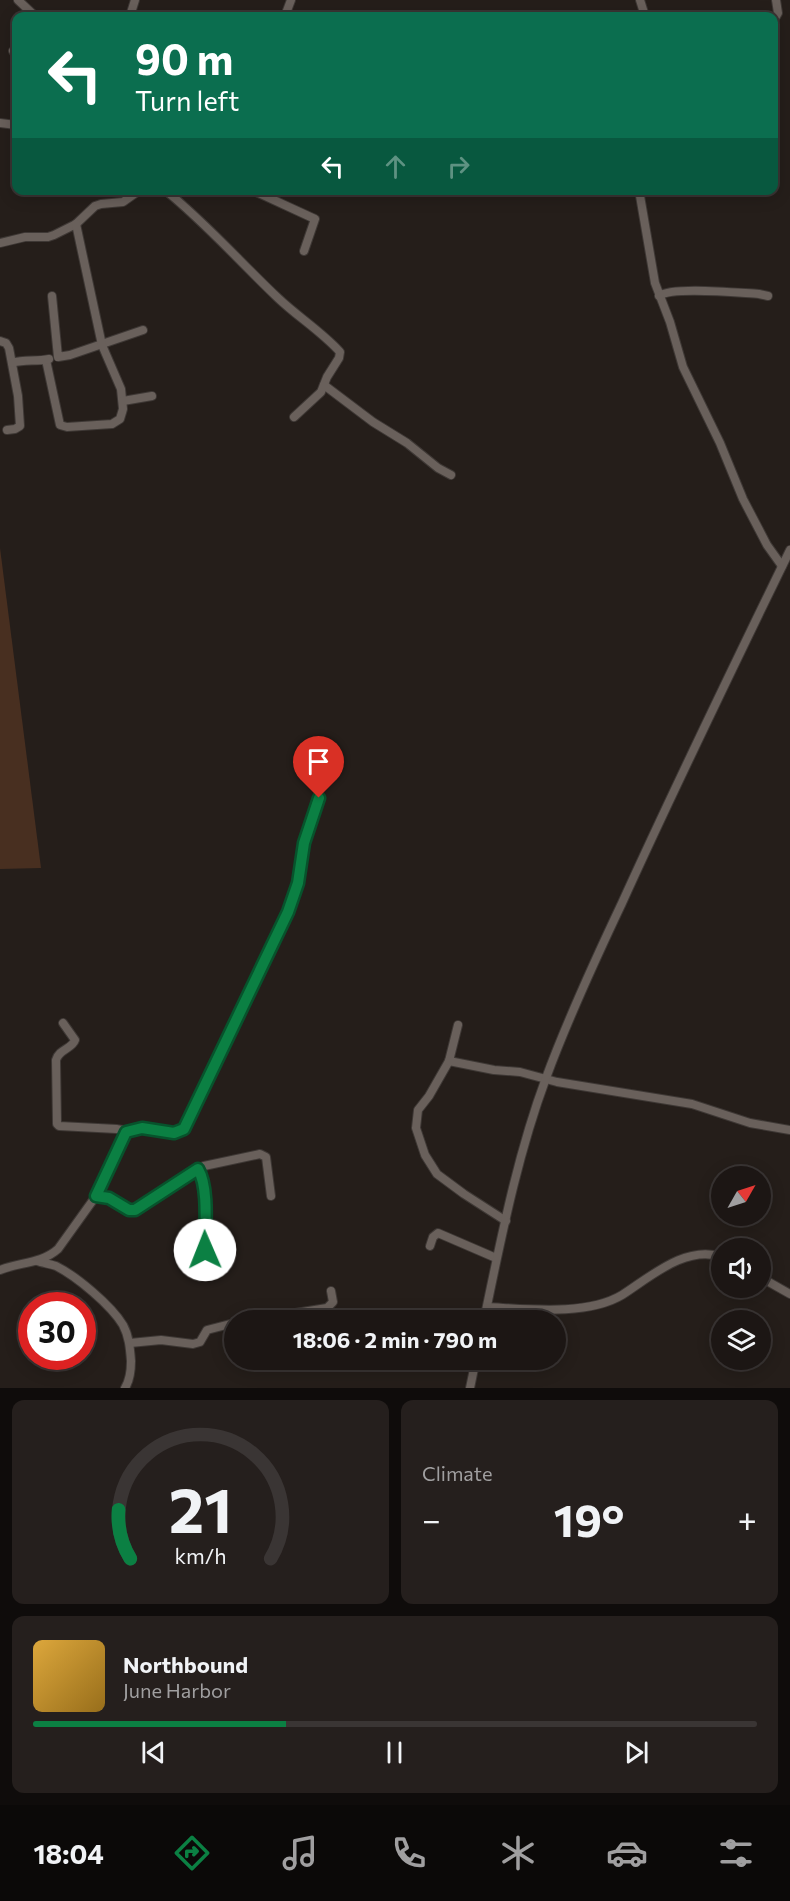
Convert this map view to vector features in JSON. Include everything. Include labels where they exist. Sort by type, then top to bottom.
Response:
[{"type":"street","points":[[18,0],[31,12]]},
{"type":"street","points":[[0,243],[25,237],[48,237],[76,224],[94,206],[123,202],[133,195]]},
{"type":"street","points":[[171,195],[222,240],[249,270],[292,311],[340,352],[321,392],[294,417]]},
{"type":"street","points":[[263,195],[315,219],[304,251]]},
{"type":"street","points":[[640,195],[659,296],[670,322],[682,368],[720,443],[743,499],[767,545],[782,566]]},
{"type":"street","points":[[45,360],[59,422],[63,427],[116,422],[122,415],[123,401],[120,382],[102,345],[76,224]]},
{"type":"street","points":[[659,296],[664,292],[686,291],[768,296]]},
{"type":"street","points":[[52,296],[58,357]]},
{"type":"street","points":[[12,363],[27,359],[37,362],[70,356],[143,330]]},
{"type":"street","points":[[0,341],[5,342],[8,346],[20,426],[7,430]]},
{"type":"street","points":[[324,385],[373,422],[451,475]]},
{"type":"street","points":[[123,401],[152,396]]},
{"type":"street","points":[[486,1310],[496,1258],[545,1079],[579,997],[639,866],[790,550]]},
{"type":"street","points":[[63,1023],[75,1040],[73,1044],[59,1053],[56,1060],[57,1124],[62,1128],[117,1129],[126,1132],[142,1128],[174,1133],[184,1129],[288,912],[298,883],[304,843],[319,798]]},
{"type":"street","points":[[458,1025],[449,1061],[416,1116],[417,1128],[424,1155],[437,1174],[447,1183],[506,1221]]},
{"type":"street","points":[[449,1061],[692,1104],[750,1123],[790,1130]]},
{"type":"street","points":[[0,1270],[38,1261],[58,1249],[96,1196],[126,1132]]},
{"type":"street","points":[[96,1196],[109,1198],[129,1210],[135,1210],[198,1169],[210,1164],[263,1154],[266,1157],[271,1196]]},
{"type":"street","points":[[198,1169],[204,1189],[205,1250]]},
{"type":"street","points":[[430,1246],[438,1233],[496,1258]]},
{"type":"street","points":[[487,1307],[556,1309],[604,1303],[622,1295],[664,1266],[684,1258],[711,1256]]},
{"type":"street","points":[[38,1261],[64,1271],[101,1301],[123,1325],[130,1343],[131,1368],[125,1388]]},
{"type":"street","points":[[771,1283],[790,1294]]},
{"type":"street","points":[[314,1310],[327,1308],[333,1302],[331,1291]]},
{"type":"street","points":[[130,1343],[161,1340],[193,1344],[200,1342],[207,1330],[224,1326]]},
{"type":"street","points":[[470,1388],[474,1370]]},
{"type":"shaded area","points":[[0,548],[41,868],[0,869]]},
{"type":"route","points":[[205,1250],[204,1189],[198,1169],[132,1211],[109,1198],[96,1196],[126,1132],[142,1128],[174,1133],[184,1129],[282,927],[295,894],[302,851],[319,798]]}]
